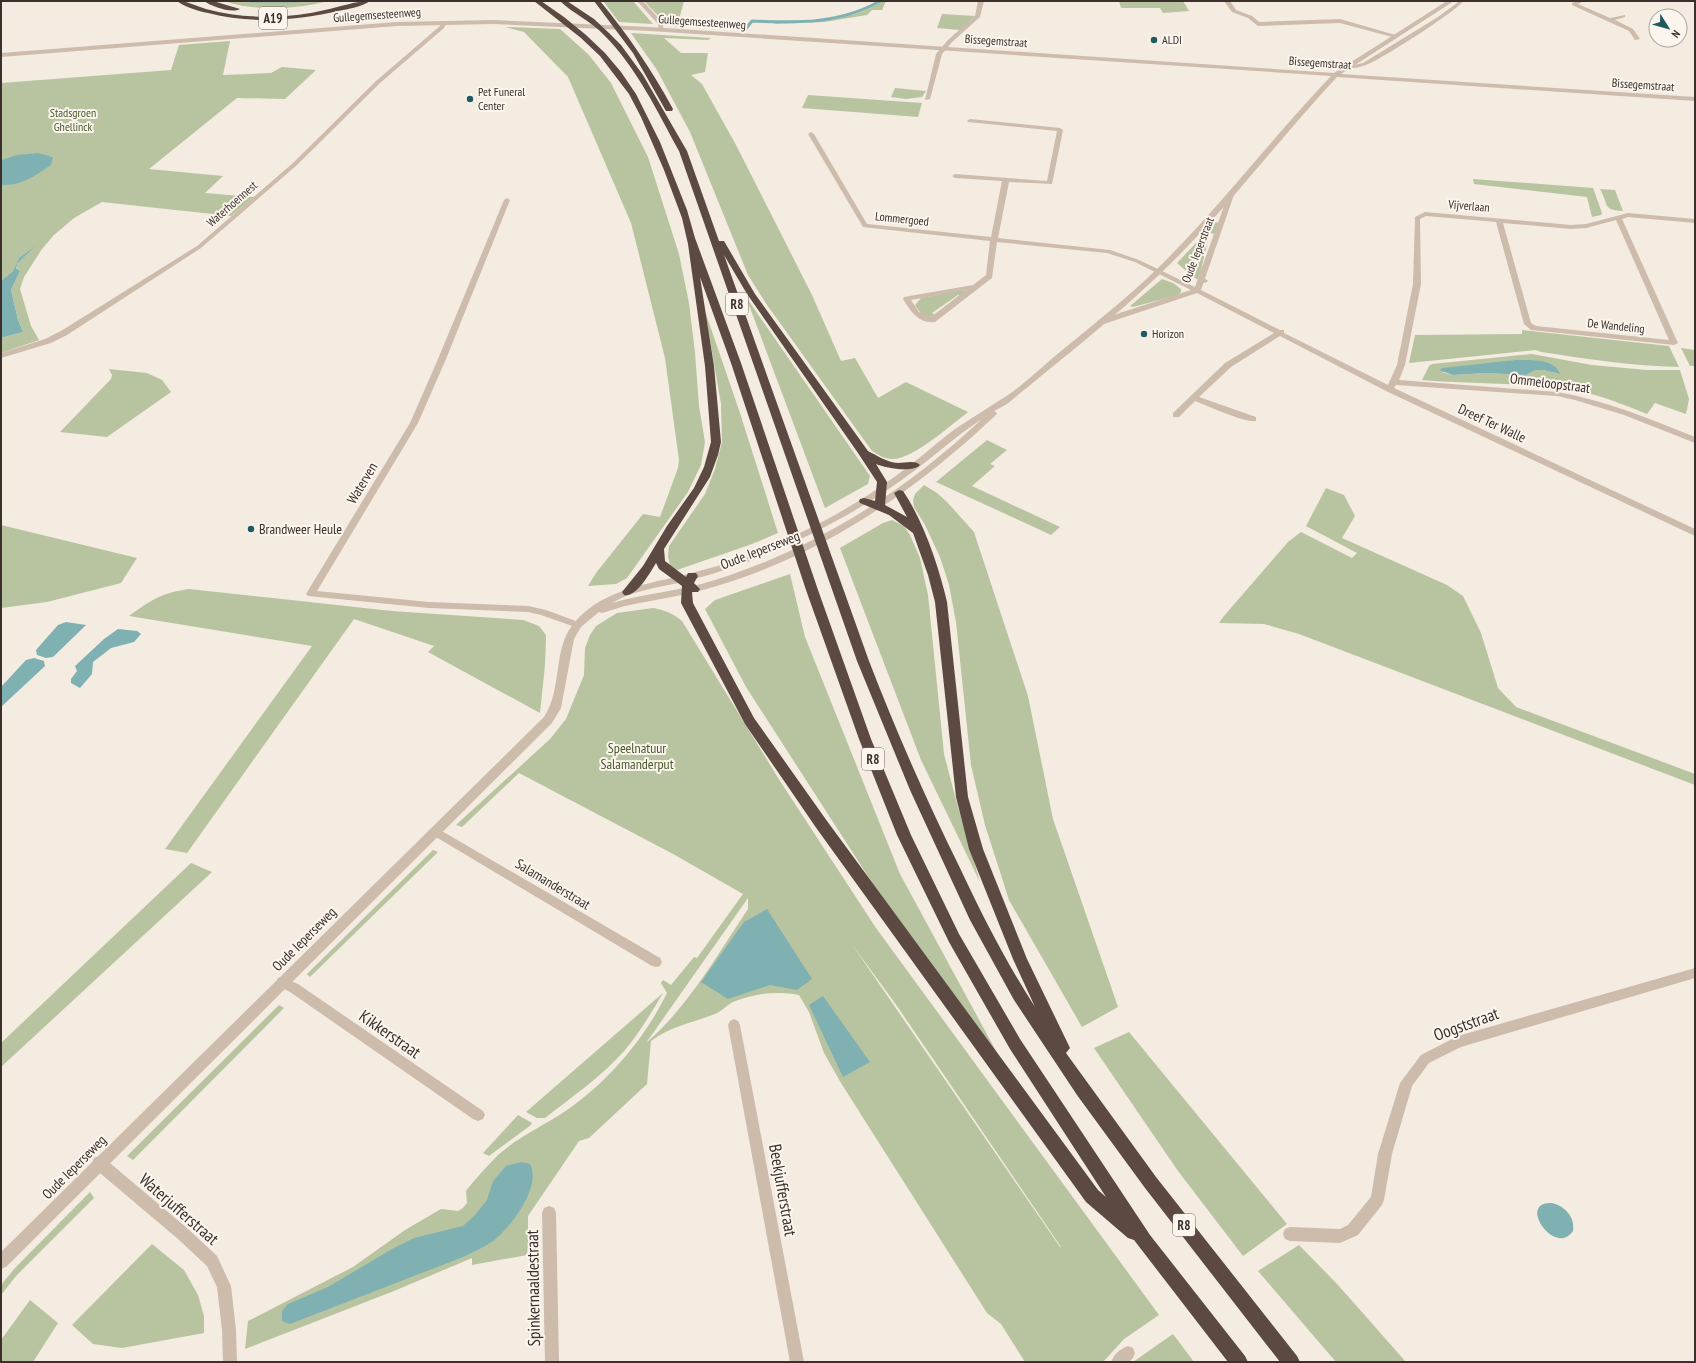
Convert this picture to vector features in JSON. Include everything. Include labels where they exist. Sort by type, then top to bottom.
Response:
[{"type":"highway","name":"A19","points":[[180,1],[195,8],[232,17],[269,18],[324,12],[367,1]]},
{"type":"highway","name":"A19","points":[[207,1],[224,7],[241,10]]},
{"type":"highway","name":"A19","points":[[254,11],[294,11],[345,1]]},
{"type":"highway","name":"R8","points":[[537,1],[564,18],[585,36],[612,64],[648,118],[685,213],[690,236],[736,364],[812,590],[862,732],[904,834],[954,938],[1011,1038],[1144,1241],[1239,1362]]},
{"type":"highway","name":"R8","points":[[563,1],[591,20],[608,35],[621,51],[641,78],[656,102],[683,151],[809,510],[896,744],[981,929],[1019,994],[1080,1087],[1198,1243],[1291,1362]]},
{"type":"highway","name":"R8","points":[[597,1],[630,43],[658,86],[686,144],[683,151]]},
{"type":"highway","points":[[709,223],[751,294],[863,452],[882,482],[883,488],[880,506]]},
{"type":"highway","points":[[628,592],[645,573],[671,528],[702,484],[711,463],[716,440],[710,363],[696,282],[690,236]]},
{"type":"highway","points":[[863,452],[876,460],[891,466],[914,466]]},
{"type":"highway","points":[[899,493],[912,516],[936,579],[941,602],[962,797],[976,849],[1020,959],[1080,1087]]},
{"type":"highway","points":[[864,501],[880,506],[906,521],[918,532]]},
{"type":"highway","points":[[658,550],[660,561],[663,566],[688,584],[687,604],[749,721],[1092,1196],[1144,1241]]},
{"type":"street","points":[[640,1],[661,24],[662,30]]},
{"type":"street","name":"Bissegemstraat","points":[[927,99],[939,54],[943,48],[974,22],[978,16],[981,1]]},
{"type":"street","points":[[1227,1],[1234,11],[1250,16],[1258,24],[1340,21],[1396,36]]},
{"type":"street","name":"Oude Ieperstraat","points":[[925,473],[968,438],[1009,398],[1101,322],[1159,270],[1232,192],[1284,130],[1335,75],[1451,1]]},
{"type":"street","points":[[1348,67],[1365,64],[1383,54],[1440,18],[1459,4],[1460,1]]},
{"type":"street","points":[[1581,1],[1574,4],[1631,30],[1637,39]]},
{"type":"street","points":[[1610,20],[1623,16]]},
{"type":"street","name":"Gullegemsesteenweg","points":[[1,55],[304,31],[444,22],[519,22],[943,48]]},
{"type":"street","name":"Waterhoennest","points":[[1,356],[48,341],[64,333],[199,246],[295,164],[378,82],[442,27],[444,22]]},
{"type":"street","name":"Bissegemstraat","points":[[943,48],[1695,99]]},
{"type":"street","points":[[954,176],[1050,183],[1060,130],[970,121]]},
{"type":"street","name":"Lommergoed","points":[[811,134],[865,226],[1108,251],[1159,270]]},
{"type":"street","points":[[978,286],[908,299],[920,318],[932,320],[978,286],[990,276],[994,240],[1006,180]]},
{"type":"street","name":"Oude Ieperstraat","points":[[1101,322],[1197,291],[1232,192]]},
{"type":"street","name":"Waterven","points":[[507,200],[448,346],[414,423],[311,594],[429,605],[528,609],[550,614],[578,625]]},
{"type":"street","name":"Vijverlaan","points":[[1392,385],[1401,365],[1417,284],[1416,218],[1425,214],[1571,226],[1586,226],[1628,215],[1695,221]]},
{"type":"street","name":"De Wandeling","points":[[1499,220],[1528,324],[1534,328],[1674,343],[1618,218]]},
{"type":"street","name":"Dreef Ter Walle","points":[[1159,270],[1197,291],[1695,533]]},
{"type":"street","points":[[1176,415],[1228,366],[1281,332]]},
{"type":"street","name":"Ommeloopstraat","points":[[1392,385],[1558,394],[1582,397],[1695,440]]},
{"type":"street","name":"Oude Ieperstraat","points":[[914,466],[957,432],[1009,398]]},
{"type":"street","points":[[1194,398],[1254,419]]},
{"type":"street","name":"Oude Ieperseweg","points":[[1,1262],[99,1163],[548,720],[556,708],[560,693],[569,639],[578,625],[600,606],[613,598],[628,592],[688,584],[804,535],[864,501],[914,466]]},
{"type":"street","name":"Oude Ieperseweg","points":[[589,616],[608,607],[688,584],[760,568],[805,549],[880,506],[925,473]]},
{"type":"street","name":"Salamanderstraat","points":[[435,831],[656,962]]},
{"type":"street","name":"Oogststraat","points":[[1290,1234],[1340,1236],[1353,1230],[1377,1200],[1385,1154],[1406,1083],[1425,1059],[1458,1042],[1695,973]]},
{"type":"street","name":"Kikkerstraat","points":[[282,982],[294,988],[478,1115]]},
{"type":"street","name":"Beekjufferstraat","points":[[734,1025],[797,1362]]},
{"type":"street","name":"Waterjufferstraat","points":[[99,1163],[183,1234],[212,1262],[224,1286],[229,1330],[230,1362]]},
{"type":"street","name":"Spinkernaaldestraat","points":[[549,1213],[552,1362]]},
{"type":"green space","points":[[224,1],[329,1],[303,6],[263,8],[249,7]]},
{"type":"green space","points":[[603,1],[633,1],[653,24],[619,22]]},
{"type":"green space","points":[[644,1],[684,1],[677,27],[665,23]]},
{"type":"green space","points":[[882,1],[886,1],[882,10],[872,10],[867,15],[824,22],[773,24],[783,22],[822,21],[843,17],[864,11]]},
{"type":"green space","points":[[1119,1],[1183,1],[1189,11],[1163,13],[1160,8],[1121,8]]},
{"type":"green space","points":[[942,14],[975,16],[960,30],[937,28]]},
{"type":"green space","points":[[505,27],[560,29],[589,55],[611,83],[648,157],[679,254],[689,303],[699,406],[705,442],[701,465],[688,492],[627,578],[616,584],[588,586],[596,573],[643,514],[660,517],[678,468],[679,460],[665,358],[631,223],[568,77],[524,32]]},
{"type":"green space","points":[[631,33],[711,38],[708,40],[664,38],[681,53],[708,53],[705,72],[691,75],[702,84],[736,145],[812,295],[841,361],[855,358],[878,398],[906,382],[968,412],[931,441],[910,454],[900,458],[889,459],[872,451],[767,305],[748,275],[690,132],[657,70]]},
{"type":"green space","name":"Stadsgroen Ghellinck","points":[[230,41],[223,75],[271,73],[282,67],[316,70],[285,99],[237,98],[149,169],[223,176],[205,193],[254,197],[231,216],[102,202],[74,218],[54,235],[42,249],[24,277],[20,289],[31,326],[39,340],[1,353],[1,338],[23,332],[18,320],[11,290],[20,271],[16,267],[17,264],[34,248],[19,258],[13,271],[1,281],[1,185],[8,185],[53,157],[27,154],[1,160],[1,83],[171,70],[179,45]]},
{"type":"green space","points":[[895,88],[926,91],[922,97],[906,99],[891,97]]},
{"type":"green space","points":[[808,95],[922,103],[918,117],[802,108]]},
{"type":"green space","points":[[1473,179],[1593,188],[1602,213],[1601,215],[1592,217],[1587,197],[1474,184]]},
{"type":"green space","points":[[1600,189],[1615,190],[1623,211],[1609,208]]},
{"type":"green space","points":[[1216,222],[1221,224],[1218,236],[1211,233],[1209,235],[1200,275],[1208,281],[1205,283],[1193,277],[1177,263]]},
{"type":"green space","points":[[1162,279],[1173,283],[1181,289],[1181,292],[1178,295],[1133,307],[1130,306]]},
{"type":"green space","points":[[963,290],[967,291],[961,295],[958,295],[932,313],[935,315],[932,317],[922,315],[915,305],[921,298]]},
{"type":"green space","points":[[746,297],[870,476],[868,484],[825,508]]},
{"type":"green space","points":[[705,311],[740,413],[778,533],[752,544],[677,570],[670,565],[668,556],[669,546],[705,494],[715,469],[722,442],[721,404]]},
{"type":"green space","points":[[1522,330],[1669,346],[1679,367],[1610,362],[1536,350],[1409,363],[1415,335],[1522,334]]},
{"type":"green space","points":[[1681,348],[1695,350],[1695,366],[1690,366]]},
{"type":"green space","points":[[1532,354],[1592,365],[1647,370],[1680,370],[1689,399],[1686,414],[1655,403],[1647,414],[1602,397],[1567,389],[1526,385],[1422,380],[1429,366],[1432,364]],"holes":[[[1515,360],[1542,362],[1559,374],[1543,370],[1534,370],[1526,375],[1486,373],[1453,375],[1442,372]]]},
{"type":"green space","points":[[109,369],[147,373],[162,380],[171,392],[107,437],[60,432],[111,379],[112,375]]},
{"type":"green space","points":[[987,440],[1007,450],[990,464],[995,466],[972,486],[1060,527],[1051,535],[936,482]]},
{"type":"green space","points":[[924,485],[937,493],[947,502],[974,532],[1028,696],[1053,819],[1118,1007],[1082,1027],[1009,900],[985,825],[971,765],[956,622],[949,585],[940,557],[925,525],[914,507],[913,500],[915,494]]},
{"type":"green space","points":[[1326,488],[1344,495],[1355,516],[1342,538],[1447,585],[1463,596],[1481,633],[1498,688],[1516,707],[1695,774],[1695,785],[1299,634],[1264,624],[1219,623],[1288,542],[1301,532],[1352,558],[1357,553],[1306,526]]},
{"type":"green space","points":[[892,520],[904,526],[910,535],[920,558],[928,595],[944,754],[980,882],[921,760],[840,548],[883,523]]},
{"type":"green space","points":[[1,525],[137,558],[121,583],[47,602],[1,608]]},
{"type":"green space","points":[[790,574],[805,637],[900,874],[1002,1062],[873,884],[746,687],[705,609],[715,600]]},
{"type":"green space","points":[[189,589],[392,611],[523,620],[539,626],[546,635],[545,665],[540,713],[428,652],[434,646],[354,619],[187,853],[165,849],[312,646],[129,616],[157,598]]},
{"type":"green space","name":"Speelnatuur Salamanderput","points":[[653,608],[668,612],[682,621],[780,781],[876,928],[1159,1315],[1124,1339],[1103,1362],[1025,1362],[1001,1324],[987,1313],[841,1083],[824,1053],[809,1012],[799,995],[782,993],[758,995],[733,1002],[715,1014],[674,1028],[651,1041],[647,1084],[589,1138],[579,1141],[528,1216],[527,1255],[472,1265],[472,1258],[394,1291],[245,1349],[248,1321],[353,1267],[405,1230],[441,1209],[458,1211],[463,1208],[467,1203],[466,1191],[498,1155],[523,1137],[559,1116],[597,1086],[637,1042],[658,1010],[667,993],[661,983],[663,980],[671,985],[694,957],[697,958],[743,894],[675,855],[519,773],[462,827],[456,825],[550,739],[566,719],[584,675],[585,648],[590,635],[596,626],[617,613]],"holes":[[[748,898],[748,909],[702,979],[676,1013],[646,1043]],[[851,943],[897,1006],[1061,1247],[1060,1247]]]},
{"type":"green space","points":[[433,850],[438,852],[310,977],[307,974]]},
{"type":"green space","points":[[191,863],[212,872],[1,1067],[1,1043]]},
{"type":"green space","points":[[663,993],[625,1050],[597,1077],[545,1118],[537,1118],[526,1112]]},
{"type":"green space","points":[[279,1005],[284,1008],[133,1160],[127,1156]]},
{"type":"green space","points":[[1129,1032],[1287,1224],[1243,1256],[1178,1171],[1094,1048]]},
{"type":"green space","points":[[518,1115],[532,1123],[531,1125],[489,1156],[483,1153]]},
{"type":"green space","points":[[90,1192],[94,1198],[16,1276],[1,1295],[1,1285],[15,1268]]},
{"type":"green space","points":[[152,1244],[184,1270],[198,1295],[204,1316],[204,1333],[122,1348],[93,1344],[72,1325]]},
{"type":"green space","points":[[1299,1245],[1338,1285],[1406,1362],[1336,1362],[1258,1271]]},
{"type":"green space","points":[[30,1300],[58,1323],[33,1362],[1,1362],[1,1340]]},
{"type":"green space","points":[[1173,1334],[1194,1362],[1133,1362]]},
{"type":"water","points":[[38,153],[53,157],[51,165],[21,182],[1,185],[1,160],[17,155]]},
{"type":"water","points":[[36,246],[17,264],[16,268],[20,271],[11,290],[18,320],[23,332],[1,338],[1,281],[13,271],[19,258]]},
{"type":"water","points":[[1515,360],[1534,360],[1547,363],[1553,365],[1560,374],[1543,370],[1535,370],[1526,375],[1486,373],[1453,375],[1439,370],[1443,368]]},
{"type":"water","points":[[66,622],[86,625],[53,657],[46,658],[37,655],[36,650],[58,625]]},
{"type":"water","points":[[118,629],[137,631],[141,634],[134,642],[111,648],[93,662],[92,674],[80,688],[71,683],[71,679],[77,671],[75,666],[104,639]]},
{"type":"water","points":[[34,658],[44,661],[45,666],[1,707],[1,687],[26,660]]},
{"type":"water","points":[[767,909],[812,979],[797,990],[770,985],[728,999],[701,982],[744,922]]},
{"type":"water","points":[[823,996],[870,1062],[843,1077],[809,1005]]},
{"type":"water","points":[[521,1162],[530,1164],[533,1173],[532,1184],[523,1206],[516,1217],[493,1241],[463,1257],[290,1324],[282,1321],[282,1311],[288,1304],[328,1287],[392,1249],[414,1238],[463,1226],[475,1215],[487,1200],[493,1181],[506,1166]]},
{"type":"water","points":[[1552,1203],[1565,1209],[1571,1217],[1573,1231],[1565,1237],[1557,1238],[1549,1233],[1542,1226],[1538,1218],[1538,1210],[1542,1205]]},
{"type":"waterway","points":[[251,1],[298,1]]},
{"type":"waterway","points":[[744,31],[752,21],[802,22],[834,18],[865,9],[880,1]]},
{"type":"place","name":"ALDI","points":[[1154,40]]},
{"type":"place","name":"Pet Funeral Center","points":[[470,99]]},
{"type":"place","name":"Horizon","points":[[1144,334]]},
{"type":"place","name":"Brandweer Heule","points":[[251,529]]}]
